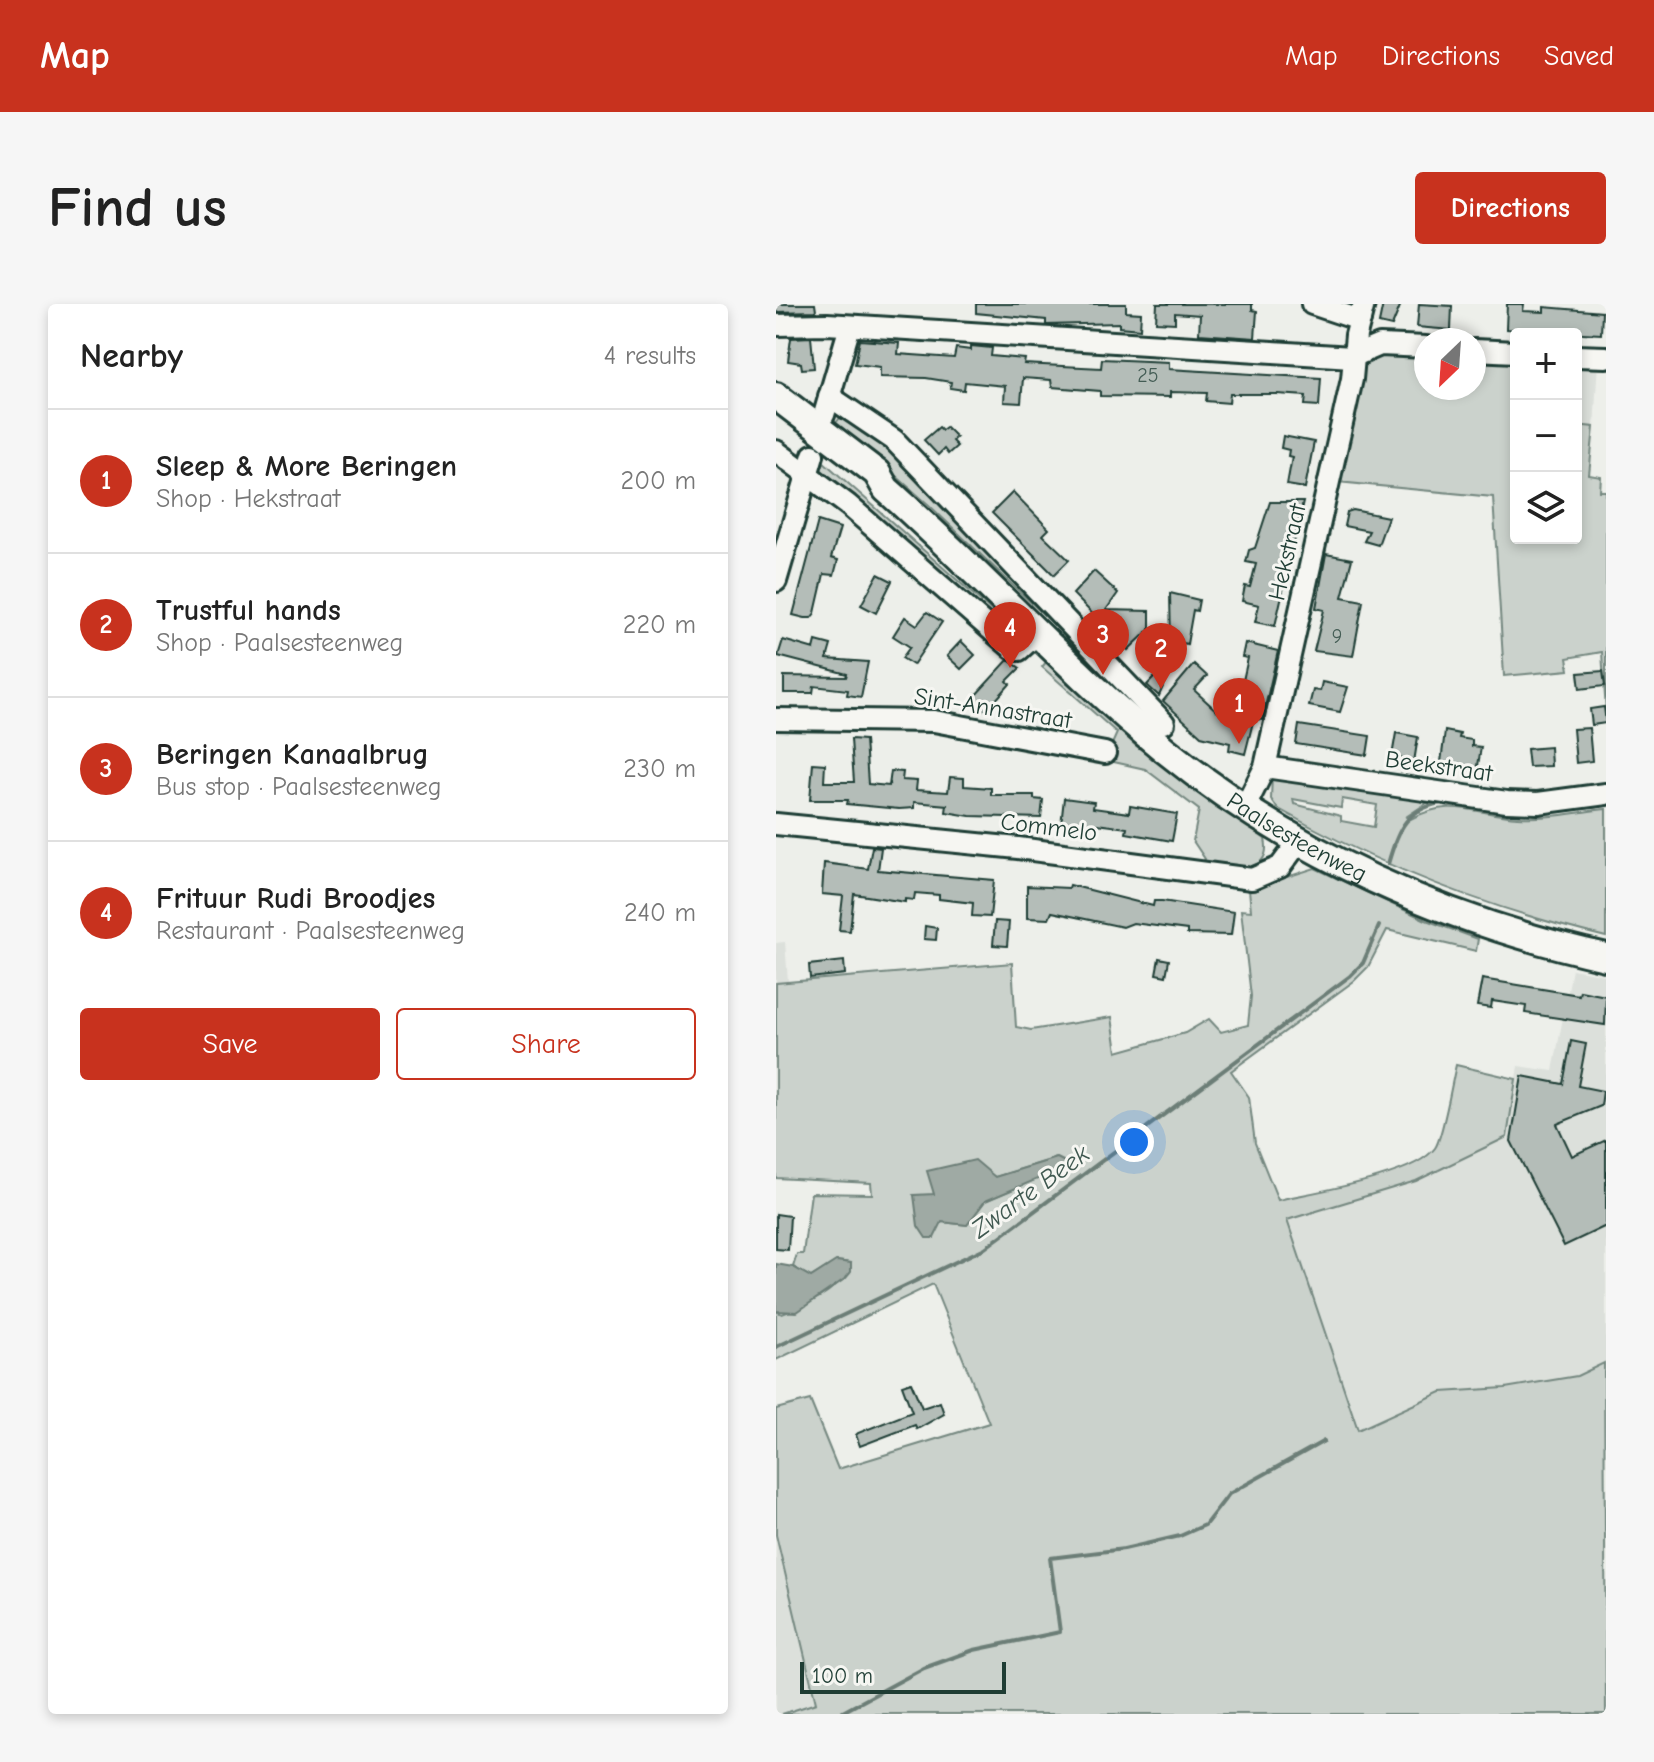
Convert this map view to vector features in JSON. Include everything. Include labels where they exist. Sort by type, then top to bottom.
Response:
[{"type":"main road","name":"Paalsesteenweg","points":[[776,396],[877,473],[886,489],[1164,749],[1245,807],[1360,872],[1440,907],[1527,937],[1606,957]]},
{"type":"main road","name":"Paalsesteenweg","points":[[776,417],[868,483],[886,489]]},
{"type":"street","points":[[1312,304],[1362,312]]},
{"type":"street","name":"Hekstraat","points":[[1245,807],[1265,767],[1352,379],[1352,357],[1362,312]]},
{"type":"street","points":[[776,325],[850,326],[1352,357],[1380,345],[1414,346]]},
{"type":"street","points":[[850,326],[827,406],[894,440],[1164,723]]},
{"type":"street","points":[[1486,351],[1510,352]]},
{"type":"street","points":[[1582,356],[1606,357]]},
{"type":"street","points":[[776,451],[810,465],[848,505],[1012,648],[1019,650],[1038,633]]},
{"type":"street","points":[[776,581],[810,465]]},
{"type":"street","name":"Sint-Annastraat","points":[[776,719],[934,721],[1105,753]]},
{"type":"street","name":"Beekstraat","points":[[1265,767],[1507,802],[1538,803],[1606,794]]},
{"type":"street","name":"Commelo","points":[[776,824],[1018,848],[1252,879],[1280,867],[1300,840]]},
{"type":"shaded area","points":[[1414,353],[1414,400],[1486,400],[1486,357],[1510,358],[1510,544],[1582,544],[1582,426],[1594,427],[1589,475],[1601,477],[1600,491],[1606,491],[1606,712],[1602,652],[1567,658],[1569,670],[1504,676],[1493,497],[1338,482],[1365,365],[1383,354]]},
{"type":"shaded area","points":[[1582,361],[1598,362],[1594,427],[1582,426]]},
{"type":"shaded area","points":[[842,415],[881,434],[1120,688],[929,505],[836,423]]},
{"type":"shaded area","points":[[824,462],[1017,633],[1016,637],[1009,635],[821,470]]},
{"type":"shaded area","points":[[1047,661],[1135,745],[1265,839],[1266,852],[1262,860],[1244,868],[1200,866],[1205,859],[1193,841],[1199,810],[1145,769],[1105,760],[1117,733],[1042,667]]},
{"type":"shaded area","points":[[1272,776],[1448,799],[1427,803],[1406,817],[1409,820],[1438,809],[1451,808],[1529,817],[1606,809],[1606,937],[1520,913],[1437,884],[1316,829],[1277,808],[1271,799]],"holes":[[[1293,799],[1341,808],[1342,799],[1377,805],[1374,827],[1341,821],[1341,816],[1294,804]]]},
{"type":"shaded area","points":[[1315,868],[1426,920],[1478,939],[1476,951],[1387,930],[1368,967],[1354,981],[1231,1071],[1249,1097],[1255,1143],[1278,1200],[1362,1182],[1424,1158],[1438,1142],[1456,1065],[1516,1079],[1507,1137],[1416,1181],[1287,1220],[1358,1430],[1441,1392],[1505,1388],[1577,1376],[1604,1363],[1606,1714],[782,1714],[816,1703],[776,1535],[776,1409],[810,1400],[838,1469],[989,1423],[933,1284],[776,1360],[776,1311],[782,1314],[823,1295],[840,1281],[851,1263],[837,1261],[811,1277],[793,1267],[797,1254],[803,1254],[811,1193],[872,1194],[871,1183],[776,1178],[776,983],[1012,963],[1016,1027],[1031,1030],[1112,1017],[1117,1052],[1185,1033],[1209,1019],[1221,1032],[1248,1025],[1251,996],[1241,910],[1251,911],[1249,889]],"holes":[[[1056,1158],[1070,1165],[985,1201],[967,1225],[942,1222],[914,1195],[934,1195],[933,1185],[981,1168],[995,1177]]]},
{"type":"shaded area","points":[[785,942],[788,981],[776,983],[776,943]]},
{"type":"shaded area","points":[[1572,969],[1606,975],[1606,1368],[1604,1363],[1577,1376],[1505,1388],[1441,1392],[1358,1430],[1287,1220],[1416,1181],[1507,1137],[1518,1066],[1553,1071]]},
{"type":"shaded area","points":[[1057,1158],[1071,1165],[985,1201],[967,1225],[942,1222],[934,1238],[926,1238],[918,1226],[914,1195],[934,1194],[927,1171],[975,1160],[995,1177]]},
{"type":"shaded area","points":[[836,1261],[851,1263],[851,1272],[846,1278],[797,1312],[776,1311],[776,1264],[793,1267],[811,1277]]},
{"type":"shaded area","points":[[776,1535],[816,1704],[782,1714],[776,1714]]},
{"type":"building","points":[[776,304],[815,304],[816,311],[776,312]]},
{"type":"building","points":[[976,304],[1126,304],[1126,312],[1141,313],[1140,329],[1119,327],[1119,323],[1046,325],[1046,320],[976,313]]},
{"type":"building","points":[[1157,304],[1252,304],[1252,310],[1257,311],[1255,338],[1199,334],[1200,315],[1175,313],[1175,323],[1156,322]]},
{"type":"building","points":[[1383,304],[1401,304],[1392,326],[1379,323]]},
{"type":"building","points":[[1419,304],[1452,306],[1451,328],[1417,327]]},
{"type":"building","points":[[1507,304],[1524,304],[1523,311],[1544,312],[1544,307],[1602,312],[1601,334],[1582,333],[1582,328],[1506,329]]},
{"type":"building","points":[[811,337],[814,368],[802,369],[801,363],[788,361],[791,338]]},
{"type":"building","points":[[860,340],[899,343],[898,354],[954,358],[956,348],[971,350],[971,346],[992,348],[991,356],[1025,359],[1024,364],[1101,368],[1102,359],[1169,362],[1169,369],[1321,378],[1319,406],[1305,405],[1306,396],[1277,394],[1230,394],[1229,403],[1206,401],[1207,393],[1170,392],[1170,397],[1100,396],[1100,391],[1052,387],[1051,380],[1023,378],[1021,403],[1004,402],[1005,386],[965,382],[964,390],[950,388],[951,382],[926,378],[880,377],[880,367],[855,364]]},
{"type":"building","points":[[939,427],[942,430],[946,427],[956,437],[952,441],[957,446],[948,454],[944,449],[938,455],[924,440]]},
{"type":"building","points":[[1283,436],[1314,442],[1305,488],[1287,485],[1292,457],[1288,456],[1289,450],[1281,448]]},
{"type":"building","points":[[1013,492],[1049,529],[1043,535],[1069,560],[1054,575],[992,513]]},
{"type":"building","points":[[1270,502],[1303,502],[1275,626],[1255,622],[1259,605],[1242,601],[1245,586],[1250,587],[1256,564],[1246,562],[1249,550],[1255,548]]},
{"type":"building","points":[[1353,510],[1388,517],[1378,545],[1364,541],[1369,531],[1344,526],[1347,512]]},
{"type":"building","points":[[818,521],[840,528],[831,558],[838,560],[834,575],[824,574],[815,613],[811,618],[805,618],[793,615]]},
{"type":"building","points":[[1326,554],[1352,559],[1342,597],[1363,601],[1353,656],[1314,651],[1324,610],[1316,608]]},
{"type":"building","points":[[1094,571],[1118,593],[1106,610],[1150,611],[1150,629],[1128,650],[1073,594]]},
{"type":"building","points":[[878,574],[892,581],[876,613],[861,605]]},
{"type":"building","points":[[1170,593],[1199,600],[1197,611],[1193,610],[1187,644],[1182,643],[1159,696],[1147,685],[1171,660],[1171,654],[1149,650],[1149,637],[1171,641]]},
{"type":"building","points":[[927,612],[942,622],[913,665],[902,658],[910,647],[893,636],[905,617],[917,625]]},
{"type":"building","points":[[783,640],[814,649],[816,641],[831,645],[827,659],[868,662],[861,697],[847,695],[848,690],[814,686],[813,693],[784,693],[784,676],[846,677],[847,674],[778,656]]},
{"type":"building","points":[[961,641],[975,655],[961,669],[947,656]]},
{"type":"building","points":[[1245,643],[1278,651],[1262,720],[1254,718],[1245,754],[1229,750],[1230,743],[1201,736],[1163,701],[1194,664],[1207,676],[1194,690],[1218,712],[1231,715],[1236,712],[1248,658],[1242,657]]},
{"type":"building","points":[[1008,660],[1020,668],[986,711],[973,698]]},
{"type":"building","points":[[1603,671],[1605,686],[1580,689],[1578,673]]},
{"type":"building","points":[[1322,682],[1348,687],[1340,712],[1309,706],[1313,690],[1320,691]]},
{"type":"building","points":[[1604,707],[1606,723],[1592,725],[1590,709]]},
{"type":"building","points":[[1299,725],[1370,736],[1367,755],[1296,744]]},
{"type":"building","points":[[1589,728],[1592,761],[1576,763],[1573,729]]},
{"type":"building","points":[[1445,731],[1460,734],[1459,738],[1472,740],[1472,746],[1481,747],[1477,772],[1441,762]]},
{"type":"building","points":[[1396,733],[1418,737],[1414,762],[1392,756]]},
{"type":"building","points":[[851,739],[865,740],[868,784],[889,786],[891,771],[903,772],[902,780],[917,781],[916,790],[948,792],[950,777],[964,778],[964,786],[991,788],[991,795],[1034,795],[1034,799],[1043,800],[1041,818],[970,816],[946,812],[947,805],[914,802],[914,808],[899,809],[847,804],[848,800],[810,800],[813,763],[825,764],[824,782],[854,782]]},
{"type":"building","points":[[1550,747],[1551,766],[1529,767],[1527,749]]},
{"type":"building","points":[[1064,798],[1094,802],[1093,808],[1129,813],[1130,806],[1177,814],[1172,841],[1126,833],[1127,828],[1090,823],[1089,829],[1061,825]]},
{"type":"building","points":[[872,847],[881,848],[878,870],[994,880],[990,917],[972,916],[973,903],[939,899],[939,895],[915,893],[914,900],[905,899],[905,902],[854,894],[850,931],[839,930],[843,896],[822,894],[824,863],[868,869]]},
{"type":"building","points":[[1070,885],[1153,906],[1154,901],[1162,901],[1234,912],[1231,935],[1187,934],[1187,930],[1133,923],[1123,927],[1052,912],[1049,919],[1027,918],[1027,886],[1069,888]]},
{"type":"building","points":[[995,921],[1009,922],[1007,946],[993,945]]},
{"type":"building","points":[[925,926],[937,928],[936,940],[924,939]]},
{"type":"building","points":[[1159,958],[1169,960],[1166,976],[1156,974]]},
{"type":"building","points":[[844,961],[845,974],[810,978],[809,965]]},
{"type":"building","points":[[1482,979],[1579,995],[1580,991],[1606,996],[1605,1025],[1525,1013],[1526,1006],[1492,1001],[1491,1008],[1477,1006]]},
{"type":"building","points":[[1571,1041],[1586,1044],[1578,1086],[1603,1091],[1601,1106],[1557,1124],[1572,1156],[1606,1140],[1606,1226],[1564,1246],[1511,1141],[1522,1076],[1563,1084]]},
{"type":"building","points":[[776,1214],[790,1216],[788,1250],[776,1249]]},
{"type":"building","points":[[911,1382],[922,1408],[940,1402],[944,1414],[917,1429],[915,1425],[860,1446],[858,1433],[912,1412],[902,1385]]},
{"type":"waterway","name":"Zwarte Beek","points":[[1388,864],[1406,821],[1422,809],[1447,802]]},
{"type":"waterway","name":"Zwarte Beek","points":[[1563,810],[1606,805]]},
{"type":"waterway","name":"Zwarte Beek","points":[[776,1347],[985,1248],[1350,976],[1363,963],[1379,926]]},
{"type":"waterway","points":[[839,1714],[924,1668],[974,1650],[1060,1632],[1050,1558],[1124,1549],[1180,1536],[1205,1525],[1229,1494],[1324,1441]]},
{"type":"place","name":"Frituur Rudi Broodjes","points":[[1010,668]]},
{"type":"place","name":"Beringen Kanaalbrug","points":[[1103,675]]},
{"type":"place","name":"Trustful hands","points":[[1161,689]]},
{"type":"place","name":"Sleep & More Beringen","points":[[1239,744]]}]
